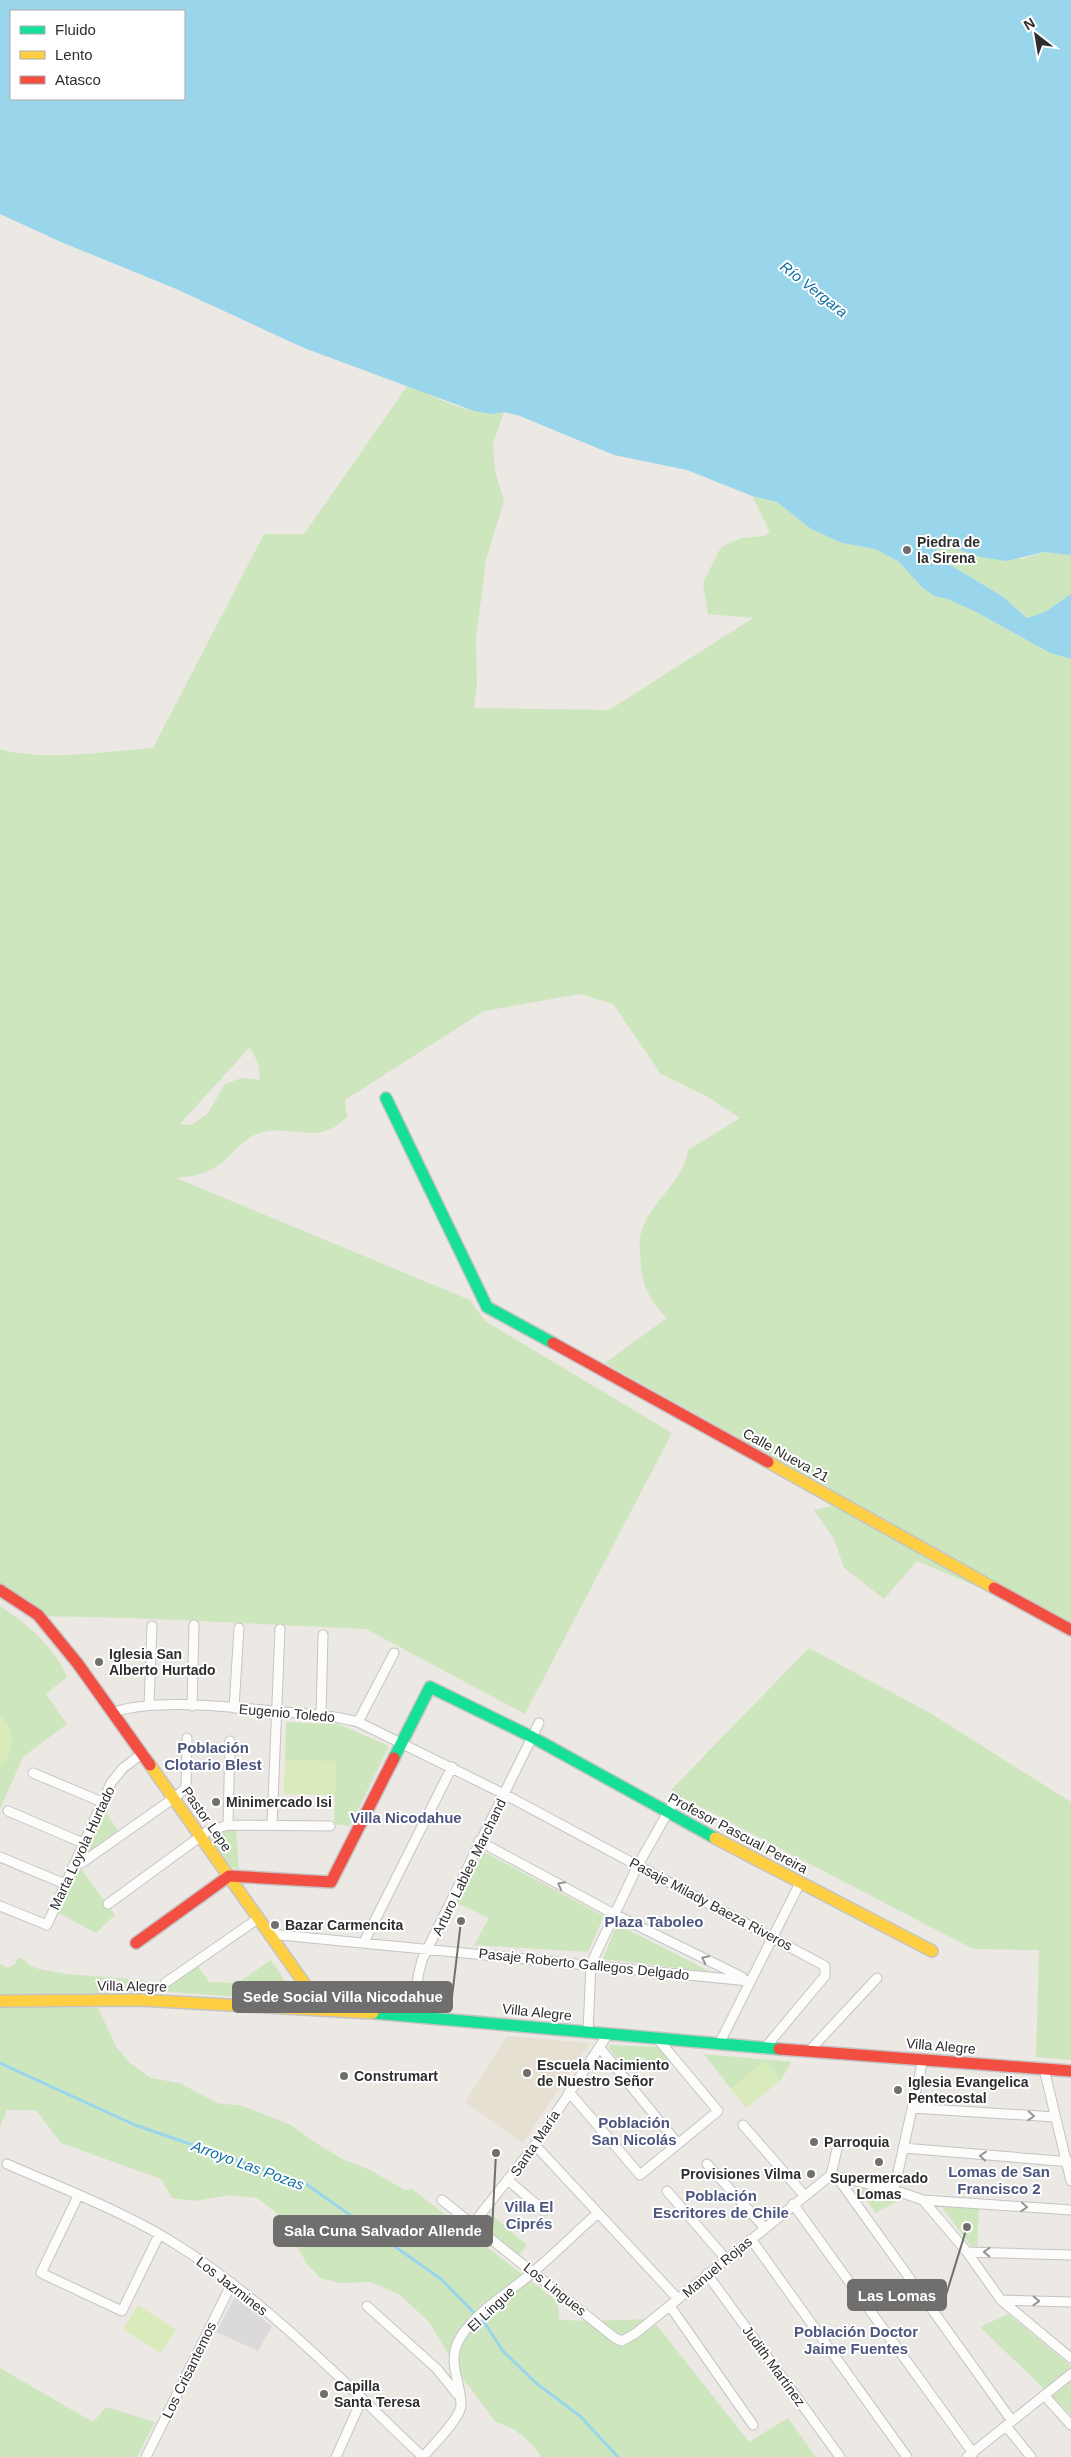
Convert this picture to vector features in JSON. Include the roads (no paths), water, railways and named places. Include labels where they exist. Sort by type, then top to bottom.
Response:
[{"type":"street","name":"Calle Nueva 21","points":[[386,1098],[487,1307],[1071,1630]]},
{"type":"street","name":"Pastor Lepe","points":[[0,1590],[38,1615],[64,1645],[114,1712],[259,1918],[309,1990],[319,2008]]},
{"type":"street","points":[[192,1706],[194,1625]]},
{"type":"street","points":[[149,1705],[152,1626]]},
{"type":"street","points":[[234,1708],[239,1628]]},
{"type":"street","points":[[272,1825],[280,1629]]},
{"type":"street","points":[[321,1715],[323,1635]]},
{"type":"street","points":[[358,1722],[394,1653]]},
{"type":"street","name":"Profesor Pascual Pereira","points":[[401,1743],[430,1687],[532,1737],[667,1813],[932,1951]]},
{"type":"street","name":"Eugenio Toledo","points":[[114,1712],[149,1705],[234,1708],[339,1716],[358,1722],[504,1794]]},
{"type":"street","name":"Arturo Lablee Marchand","points":[[415,2015],[418,1976],[422,1960],[479,1841],[539,1723]]},
{"type":"street","points":[[73,1866],[83,1862],[186,1788],[187,1738]]},
{"type":"street","points":[[228,1825],[230,1741]]},
{"type":"street","points":[[136,1943],[229,1876],[332,1882],[401,1743]]},
{"type":"street","name":"Marta Loyola Hurtado","points":[[0,1906],[47,1925],[64,1884],[116,1775],[143,1754]]},
{"type":"street","points":[[364,1942],[452,1768]]},
{"type":"street","points":[[33,1773],[102,1802]]},
{"type":"street","name":"Pasaje Milady Baeza Riveros","points":[[504,1794],[821,1963],[826,1970],[825,1976],[764,2049]]},
{"type":"street","points":[[588,2031],[591,1964],[638,1865],[676,1798]]},
{"type":"street","points":[[8,1811],[83,1843]]},
{"type":"street","points":[[108,1904],[208,1831],[228,1825],[330,1826]]},
{"type":"street","points":[[479,1841],[614,1914],[749,1981]]},
{"type":"street","points":[[0,1857],[64,1884]]},
{"type":"street","points":[[719,2044],[749,1981],[800,1883]]},
{"type":"street","points":[[165,1983],[259,1918]]},
{"type":"street","name":"Pasaje Roberto Gallegos Delgado","points":[[270,1934],[429,1948],[749,1981]]},
{"type":"street","points":[[810,2050],[877,1978]]},
{"type":"street","name":"Villa Alegre","points":[[0,2001],[140,2000],[319,2008],[415,2015],[764,2049],[810,2050],[1071,2071]]},
{"type":"street","name":"Santa María","points":[[473,2224],[535,2146],[608,2034]]},
{"type":"street","points":[[569,2092],[640,2175],[718,2110],[657,2038]]},
{"type":"street","points":[[600,2048],[678,2144]]},
{"type":"street","points":[[894,2190],[923,2060]]},
{"type":"street","points":[[1044,2069],[1055,2118],[1069,2162],[1071,2181]]},
{"type":"street","points":[[912,2108],[1055,2118]]},
{"type":"street","points":[[743,2125],[804,2195]]},
{"type":"street","points":[[535,2146],[678,2299]]},
{"type":"street","points":[[903,2148],[1069,2162]]},
{"type":"street","points":[[837,2149],[834,2176],[1031,2457]]},
{"type":"street","name":"Los Jazmines","points":[[7,2164],[159,2234],[232,2283],[362,2399],[423,2457]]},
{"type":"street","points":[[707,2164],[764,2227]]},
{"type":"street","points":[[834,2176],[894,2190],[923,2200],[1071,2210]]},
{"type":"street","name":"Manuel Rojas","points":[[670,2306],[804,2195],[834,2176]]},
{"type":"street","points":[[509,2181],[544,2211]]},
{"type":"street","points":[[667,2191],[726,2259]]},
{"type":"street","points":[[78,2196],[41,2273],[122,2311],[159,2234]]},
{"type":"street","name":"Los Lingues","points":[[442,2200],[615,2338],[622,2341],[636,2333],[670,2306]]},
{"type":"street","points":[[923,2200],[967,2252],[1012,2311],[1071,2358]]},
{"type":"street","points":[[793,2204],[970,2455],[1071,2374]]},
{"type":"street","name":"El Lingue","points":[[423,2457],[458,2415],[461,2406],[453,2354],[460,2338],[487,2308],[533,2272],[598,2212]]},
{"type":"street","points":[[750,2239],[907,2457]]},
{"type":"street","points":[[967,2252],[1071,2255]]},
{"type":"street","name":"Judith Martínez","points":[[707,2274],[840,2457]]},
{"type":"street","name":"Los Crisantemos","points":[[146,2457],[232,2283]]},
{"type":"street","points":[[1002,2300],[1071,2302]]},
{"type":"street","points":[[367,2306],[437,2369],[459,2396]]},
{"type":"street","points":[[670,2306],[752,2425]]},
{"type":"street","points":[[1044,2395],[1071,2425]]},
{"type":"street","points":[[336,2457],[362,2399]]},
{"type":"water","name":"Río Vergara","points":[[0,0],[1071,0],[1071,555],[1044,552],[1006,561],[980,557],[945,545],[936,550],[937,557],[1002,596],[1027,618],[1045,612],[1071,594],[1071,659],[1050,653],[978,613],[948,599],[934,596],[923,588],[898,561],[875,549],[842,543],[811,529],[777,502],[752,496],[687,470],[614,455],[520,416],[504,412],[492,414],[474,411],[304,348],[174,288],[61,242],[0,214]]},
{"type":"waterway","name":"Arroyo Las Pozas","points":[[0,2063],[135,2125],[306,2184],[441,2279],[486,2325],[503,2351],[536,2383],[580,2416],[618,2457]]},
{"type":"place","name":"Piedra de la Sirena","points":[[907,550]]},
{"type":"place","name":"Iglesia San Alberto Hurtado","points":[[99,1662]]},
{"type":"place","name":"Minimercado Isi","points":[[216,1802]]},
{"type":"place","name":"Sede Social Villa Nicodahue","points":[[461,1921]]},
{"type":"place","name":"Bazar Carmencita","points":[[275,1925]]},
{"type":"place","name":"Escuela Nacimiento de Nuestro Señor","points":[[527,2073]]},
{"type":"place","name":"Construmart","points":[[344,2076]]},
{"type":"place","name":"Iglesia Evangelica Pentecostal","points":[[898,2090]]},
{"type":"place","name":"Parroquia","points":[[814,2142]]},
{"type":"place","name":"Sala Cuna Salvador Allende","points":[[496,2153]]},
{"type":"place","name":"Supermercado Lomas","points":[[879,2162]]},
{"type":"place","name":"Provisiones Vilma","points":[[811,2174]]},
{"type":"place","name":"Las Lomas","points":[[967,2227]]},
{"type":"place","name":"Capilla Santa Teresa","points":[[324,2394]]},
{"type":"district","name":"Población Clotario Blest","points":[[213,1756]]},
{"type":"district","name":"Villa Nicodahue","points":[[406,1817]]},
{"type":"district","name":"Plaza Taboleo","points":[[654,1921]]},
{"type":"district","name":"Población San Nicolás","points":[[634,2130]]},
{"type":"district","name":"Lomas de San Francisco 2","points":[[999,2180]]},
{"type":"district","name":"Población Escritores de Chile","points":[[721,2204]]},
{"type":"district","name":"Villa El Ciprés","points":[[529,2214]]},
{"type":"district","name":"Población Doctor Jaime Fuentes","points":[[856,2340]]}]
